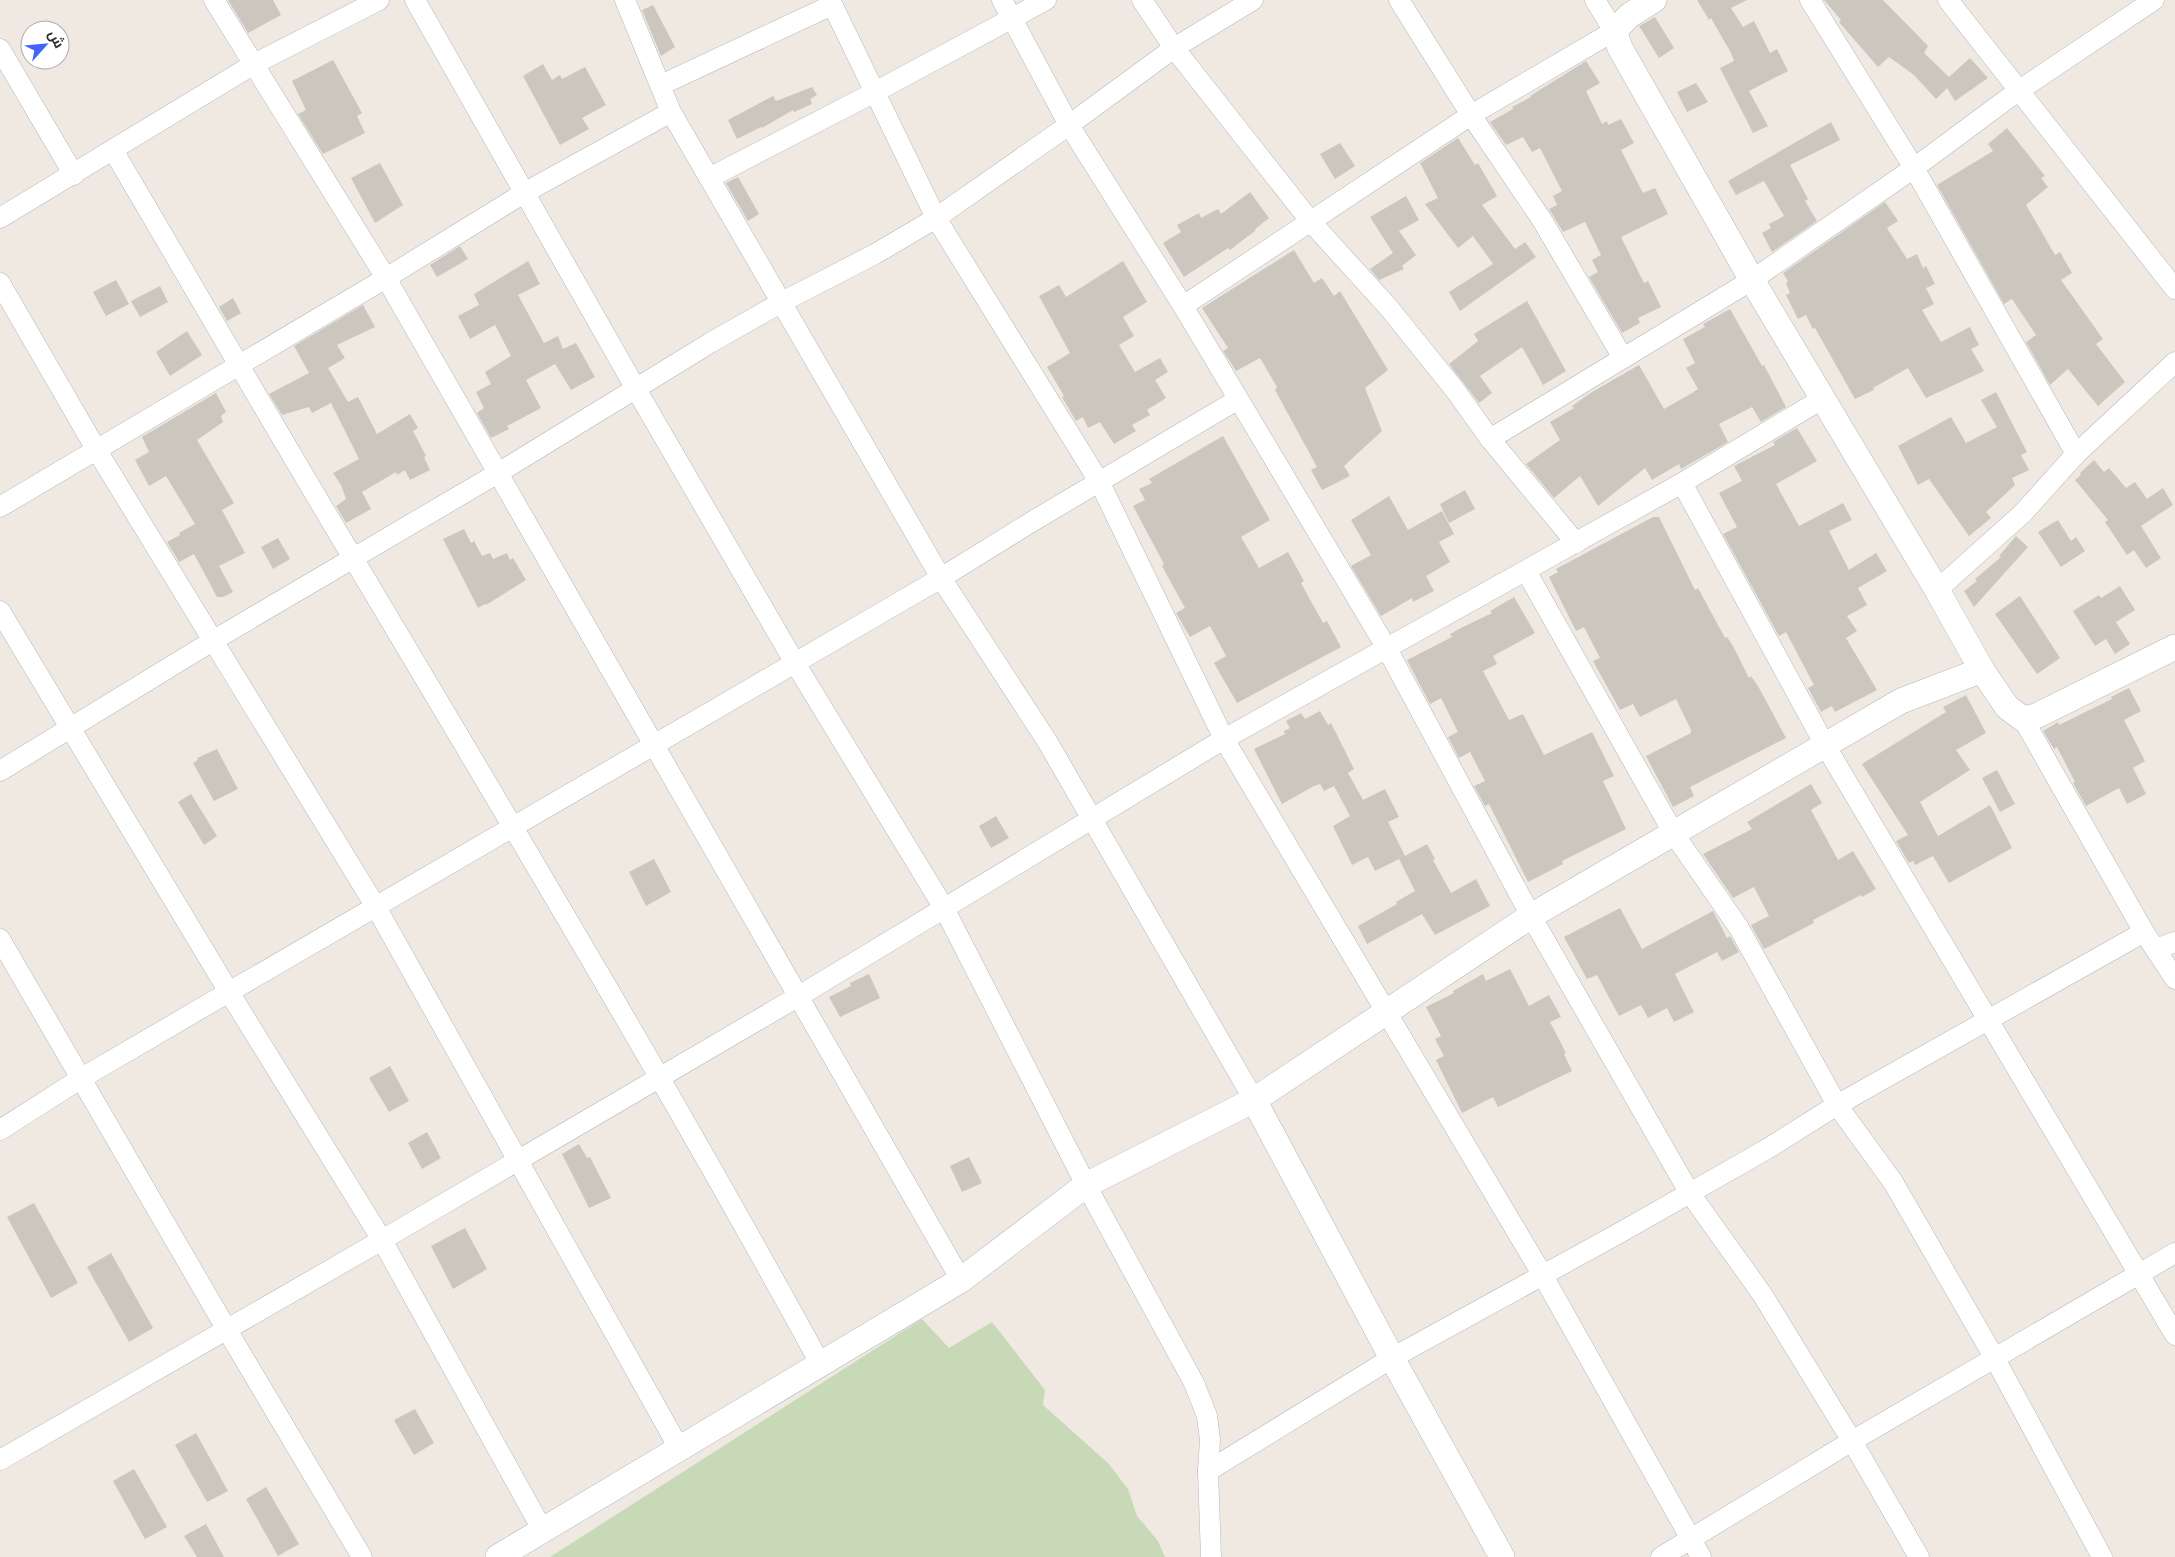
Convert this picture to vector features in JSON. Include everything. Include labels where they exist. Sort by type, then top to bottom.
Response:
[{"type":"street","points":[[214,0],[386,278],[961,1280]]},
{"type":"street","points":[[0,218],[74,175],[254,64],[378,0]]},
{"type":"street","points":[[415,0],[636,389],[795,663],[944,908],[1086,1185],[1194,1382],[1207,1416],[1210,1440],[1208,1471],[1211,1557]]},
{"type":"street","points":[[625,0],[671,112],[941,578],[1047,741],[1254,1100],[1392,1358],[1502,1557]]},
{"type":"street","points":[[1002,0],[1069,126],[1183,306],[1237,400],[1386,647],[1532,916],[1689,1192],[1762,1294],[1852,1440],[1919,1557]]},
{"type":"street","points":[[709,178],[1046,0]]},
{"type":"street","points":[[1142,0],[1174,48],[1311,222],[1389,308],[1455,390],[1490,439],[1576,543]]},
{"type":"street","points":[[0,771],[214,640],[498,473],[782,302],[875,254],[936,218],[1069,126],[1174,48],[1254,0]]},
{"type":"street","points":[[1399,0],[1471,115],[1542,220],[1623,358]]},
{"type":"street","points":[[1595,0],[1614,31],[1620,48],[1752,280],[1938,590],[1982,670],[2007,707],[2023,720],[2144,932],[2166,946],[2175,980]]},
{"type":"street","points":[[1183,306],[1471,115],[1614,31],[1630,15],[1654,0]]},
{"type":"street","points":[[1810,0],[1914,168],[2076,454]]},
{"type":"street","points":[[1948,0],[2175,290]]},
{"type":"street","points":[[1490,439],[1752,280],[1914,168],[2018,91],[2154,0]]},
{"type":"street","points":[[661,85],[831,3],[936,218],[1100,483],[1224,739],[1542,1274],[1702,1557]]},
{"type":"street","points":[[0,49],[74,175]]},
{"type":"street","points":[[0,507],[386,278],[524,193],[671,112]]},
{"type":"street","points":[[114,150],[353,557],[514,826],[724,1187],[821,1365]]},
{"type":"street","points":[[0,282],[96,449],[376,907],[678,1448]]},
{"type":"street","points":[[1938,590],[2023,513],[2076,454],[2175,362]]},
{"type":"street","points":[[0,1460],[382,1240],[799,996],[1224,739],[1682,483],[1822,399]]},
{"type":"street","points":[[0,1130],[80,1079],[941,578],[1237,400]]},
{"type":"street","points":[[1682,483],[1825,745],[2175,1336]]},
{"type":"street","points":[[1526,571],[1674,834],[1739,928],[1837,1105],[1893,1182],[1994,1357],[2102,1557]]},
{"type":"street","points":[[0,611],[229,992],[382,1240],[543,1531]]},
{"type":"street","points":[[2023,720],[2036,716],[2175,647]]},
{"type":"street","points":[[498,1557],[961,1280],[1086,1185],[1254,1100],[1385,1011],[1532,916],[1900,701],[1982,670]]},
{"type":"street","points":[[1208,1471],[1392,1358],[1767,1149],[1837,1105],[2144,932]]},
{"type":"street","points":[[0,939],[227,1330],[362,1557]]},
{"type":"street","points":[[1660,1557],[1691,1540],[1852,1440],[2140,1275],[2175,1253]]},
{"type":"green space","points":[[922,1319],[949,1348],[992,1322],[1045,1390],[1043,1405],[1108,1463],[1128,1489],[1137,1516],[1158,1541],[1165,1557],[550,1557]]},
{"type":"building","points":[[228,0],[273,0],[281,15],[248,33]]},
{"type":"building","points":[[1697,0],[1747,0],[1731,8],[1743,27],[1754,21],[1770,53],[1777,49],[1788,71],[1749,91],[1768,126],[1753,133],[1720,68],[1734,61],[1731,53],[1711,18],[1709,20]]},
{"type":"building","points":[[1824,0],[1883,0],[1928,46],[1924,53],[1949,77],[1970,58],[1988,78],[1955,101],[1947,88],[1936,99],[1914,75],[1889,57],[1878,67],[1839,22],[1841,20]]},
{"type":"building","points":[[653,5],[675,47],[661,56],[642,10]]},
{"type":"building","points":[[1655,17],[1674,48],[1659,58],[1639,26]]},
{"type":"building","points":[[333,60],[362,113],[357,116],[365,133],[323,154],[298,114],[306,110],[292,81]]},
{"type":"building","points":[[1586,61],[1600,83],[1586,91],[1602,124],[1607,121],[1608,125],[1621,119],[1634,143],[1621,150],[1643,193],[1655,188],[1668,214],[1621,237],[1644,283],[1648,281],[1661,307],[1638,318],[1640,323],[1622,333],[1589,277],[1598,272],[1592,260],[1601,255],[1585,222],[1563,232],[1549,209],[1557,205],[1553,196],[1562,191],[1540,148],[1532,152],[1523,137],[1506,145],[1490,122]]},
{"type":"building","points":[[543,64],[552,80],[560,75],[562,79],[585,67],[606,105],[582,118],[589,129],[560,145],[523,76]]},
{"type":"building","points":[[1696,83],[1708,102],[1687,112],[1677,92]]},
{"type":"building","points":[[812,87],[817,95],[810,99],[812,104],[794,112],[793,110],[762,128],[737,139],[728,120],[773,96],[776,101]]},
{"type":"building","points":[[1831,122],[1840,140],[1790,165],[1808,199],[1805,201],[1817,221],[1772,252],[1762,233],[1771,228],[1769,224],[1784,216],[1764,181],[1736,195],[1728,181]]},
{"type":"building","points":[[2007,128],[2045,176],[2041,178],[2048,187],[2026,205],[2055,255],[2060,252],[2072,273],[2061,280],[2103,339],[2096,344],[2125,382],[2098,406],[2068,369],[2050,385],[2026,342],[2036,335],[2012,299],[2004,304],[1937,185],[1993,151],[1988,144]]},
{"type":"building","points":[[1458,138],[1475,165],[1478,163],[1497,196],[1482,205],[1515,249],[1525,242],[1536,257],[1460,311],[1449,292],[1493,264],[1473,236],[1458,248],[1425,204],[1438,198],[1420,163]]},
{"type":"building","points":[[1340,143],[1355,166],[1335,179],[1320,154]]},
{"type":"building","points":[[380,163],[403,205],[375,223],[351,178]]},
{"type":"building","points":[[738,177],[759,214],[748,221],[726,183]]},
{"type":"building","points":[[1250,192],[1269,218],[1230,250],[1228,248],[1184,277],[1163,243],[1181,232],[1177,225],[1199,213],[1201,218],[1218,209],[1221,214]]},
{"type":"building","points":[[1406,196],[1419,220],[1399,231],[1416,255],[1402,266],[1404,269],[1379,280],[1370,269],[1393,253],[1370,217]]},
{"type":"building","points":[[1885,202],[1898,221],[1887,228],[1907,259],[1917,254],[1923,268],[1926,266],[1935,284],[1926,288],[1934,304],[1922,310],[1941,342],[1970,327],[1979,345],[1971,349],[1984,371],[1926,398],[1908,368],[1873,388],[1874,390],[1855,399],[1815,328],[1813,329],[1806,315],[1798,319],[1786,295],[1790,293],[1786,283],[1788,281],[1783,273]]},
{"type":"building","points":[[460,246],[468,259],[437,277],[430,265]]},
{"type":"building","points":[[1294,250],[1314,283],[1322,278],[1334,296],[1340,291],[1388,370],[1365,388],[1382,431],[1344,466],[1350,476],[1322,490],[1311,470],[1317,467],[1275,390],[1277,387],[1260,358],[1236,371],[1223,351],[1228,348],[1202,308]]},
{"type":"building","points":[[528,261],[540,284],[518,295],[544,343],[558,336],[563,349],[576,343],[595,377],[571,390],[555,364],[526,380],[541,408],[507,426],[509,429],[491,438],[477,413],[484,408],[476,392],[491,384],[485,372],[511,356],[495,325],[470,339],[458,316],[479,305],[474,294]]},
{"type":"building","points":[[1123,261],[1147,302],[1123,317],[1134,336],[1119,345],[1135,372],[1160,358],[1168,372],[1155,380],[1166,398],[1147,410],[1150,415],[1132,425],[1136,431],[1114,444],[1100,422],[1088,428],[1083,417],[1076,421],[1062,397],[1064,396],[1047,367],[1070,353],[1039,296],[1059,285],[1066,297]]},
{"type":"building","points":[[116,280],[129,304],[106,316],[93,292]]},
{"type":"building","points":[[160,286],[168,302],[140,317],[131,301]]},
{"type":"building","points":[[233,298],[241,313],[227,321],[219,307]]},
{"type":"building","points":[[1527,301],[1566,371],[1543,385],[1522,347],[1480,376],[1492,393],[1479,403],[1449,364],[1478,341],[1474,334]]},
{"type":"building","points":[[363,305],[375,327],[337,345],[345,358],[328,368],[348,402],[358,397],[377,434],[410,414],[418,428],[413,431],[426,456],[424,457],[430,470],[410,480],[405,470],[397,475],[396,472],[362,492],[371,509],[346,523],[336,506],[346,499],[341,485],[333,473],[359,459],[331,403],[312,413],[309,407],[282,415],[269,394],[309,373],[294,346]]},
{"type":"building","points":[[1730,309],[1762,366],[1764,365],[1786,407],[1761,422],[1752,407],[1719,424],[1728,442],[1681,469],[1679,464],[1652,480],[1645,468],[1598,506],[1580,476],[1554,498],[1526,464],[1560,440],[1550,422],[1574,408],[1572,406],[1592,392],[1639,365],[1664,409],[1692,393],[1698,389],[1686,368],[1695,363],[1683,339],[1705,327],[1703,324]]},
{"type":"building","points":[[187,331],[202,355],[170,376],[156,352]]},
{"type":"building","points":[[1996,392],[2027,452],[2021,455],[2029,470],[2012,478],[2015,485],[1986,512],[1991,518],[1969,536],[1929,479],[1918,485],[1898,446],[1951,417],[1966,443],[1997,427],[1981,400]]},
{"type":"building","points":[[216,393],[226,412],[221,416],[223,422],[197,440],[234,503],[222,510],[245,553],[219,566],[233,592],[223,597],[217,597],[194,554],[179,562],[167,542],[195,524],[166,476],[149,486],[135,460],[149,452],[142,437]]},
{"type":"building","points":[[1797,428],[1817,461],[1776,484],[1799,526],[1843,503],[1852,520],[1829,531],[1849,570],[1876,553],[1887,571],[1858,588],[1867,605],[1847,616],[1857,631],[1846,638],[1877,690],[1835,712],[1832,706],[1821,712],[1808,688],[1814,685],[1786,632],[1779,636],[1723,534],[1737,527],[1719,493],[1742,481],[1734,466],[1775,445],[1773,442]]},
{"type":"building","points":[[1223,436],[1270,520],[1241,537],[1259,568],[1288,552],[1304,581],[1301,583],[1323,623],[1327,621],[1341,647],[1237,703],[1214,663],[1226,656],[1210,626],[1190,637],[1176,613],[1185,608],[1133,506],[1145,500],[1139,489],[1152,483],[1149,479]]},
{"type":"building","points":[[2094,460],[2104,472],[2109,468],[2126,488],[2135,482],[2147,499],[2163,488],[2173,505],[2141,526],[2161,558],[2146,568],[2134,550],[2127,555],[2105,522],[2108,520],[2075,480]]},
{"type":"building","points":[[1465,490],[1475,509],[1449,523],[1440,504]]},
{"type":"building","points":[[1389,496],[1408,530],[1442,511],[1454,534],[1439,542],[1450,562],[1426,576],[1434,591],[1413,602],[1412,598],[1381,616],[1351,566],[1371,555],[1351,520]]},
{"type":"building","points":[[1653,517],[1659,517],[1695,590],[1698,588],[1725,638],[1727,637],[1733,646],[1749,678],[1751,676],[1758,686],[1786,738],[1690,787],[1694,796],[1673,807],[1646,756],[1691,733],[1676,699],[1640,717],[1633,704],[1620,710],[1593,661],[1600,658],[1584,627],[1576,631],[1549,577],[1558,572],[1556,569]]},
{"type":"building","points":[[2058,520],[2071,541],[2076,537],[2085,551],[2061,567],[2038,532]]},
{"type":"building","points":[[464,529],[471,543],[474,541],[482,556],[490,553],[493,559],[507,553],[510,560],[513,558],[526,580],[478,608],[443,539]]},
{"type":"building","points":[[2016,536],[2028,547],[1974,607],[1964,591],[2001,557],[1999,556]]},
{"type":"building","points":[[278,538],[290,559],[273,569],[261,547]]},
{"type":"building","points":[[2120,586],[2135,610],[2116,622],[2130,644],[2115,654],[2106,639],[2095,646],[2073,611],[2099,595],[2101,598]]},
{"type":"building","points":[[2020,596],[2060,658],[2037,674],[1995,614]]},
{"type":"building","points":[[1514,597],[1535,633],[1493,656],[1497,664],[1483,671],[1509,720],[1523,714],[1544,755],[1592,732],[1614,776],[1603,781],[1626,829],[1562,861],[1563,864],[1528,882],[1489,804],[1485,806],[1474,786],[1485,781],[1470,752],[1459,758],[1448,737],[1458,732],[1441,698],[1430,704],[1407,660],[1452,637],[1450,634],[1492,613],[1490,611]]},
{"type":"building","points":[[2129,688],[2141,711],[2124,720],[2145,761],[2133,768],[2146,794],[2127,804],[2119,788],[2086,806],[2073,783],[2075,782],[2057,747],[2054,749],[2043,731],[2058,722],[2059,725],[2112,699],[2111,697]]},
{"type":"building","points":[[1966,695],[1986,733],[1956,750],[1970,770],[1920,802],[1938,836],[1990,805],[2012,848],[1949,883],[1933,856],[1915,865],[1913,861],[1909,863],[1896,841],[1908,835],[1862,764],[1946,712],[1943,707]]},
{"type":"building","points":[[1320,711],[1328,725],[1331,723],[1354,769],[1348,773],[1363,800],[1385,789],[1399,817],[1388,822],[1405,856],[1427,844],[1435,859],[1433,860],[1451,893],[1476,879],[1490,906],[1435,935],[1422,914],[1367,944],[1358,926],[1397,904],[1396,902],[1415,891],[1399,859],[1375,871],[1368,857],[1352,865],[1333,826],[1350,816],[1334,786],[1324,791],[1320,784],[1314,786],[1282,804],[1254,749],[1285,734],[1284,731],[1290,728],[1286,721],[1301,713],[1305,719]]},
{"type":"building","points":[[217,749],[238,789],[214,801],[193,763],[198,760],[197,758]]},
{"type":"building","points":[[1997,770],[2015,804],[2000,812],[1982,778]]},
{"type":"building","points":[[1811,784],[1822,803],[1811,810],[1838,860],[1853,851],[1876,889],[1813,920],[1814,923],[1764,949],[1751,925],[1769,916],[1754,887],[1733,898],[1703,854],[1752,829],[1747,822]]},
{"type":"building","points":[[191,794],[217,836],[204,845],[178,802]]},
{"type":"building","points":[[996,816],[1009,838],[991,848],[979,826]]},
{"type":"building","points":[[654,859],[671,892],[646,906],[629,872]]},
{"type":"building","points":[[1620,908],[1642,949],[1713,911],[1727,938],[1730,936],[1739,952],[1722,961],[1717,952],[1675,974],[1694,1012],[1674,1022],[1667,1008],[1648,1018],[1641,1005],[1619,1016],[1597,975],[1587,979],[1564,937]]},
{"type":"building","points":[[1510,969],[1529,1006],[1549,995],[1561,1017],[1550,1022],[1566,1053],[1564,1054],[1572,1071],[1498,1107],[1493,1097],[1462,1113],[1436,1060],[1444,1056],[1435,1039],[1441,1036],[1426,1007],[1454,993],[1453,991],[1483,974],[1486,981]]},
{"type":"building","points":[[869,974],[880,998],[840,1017],[829,997],[851,986],[850,983]]},
{"type":"building","points":[[390,1066],[409,1101],[389,1112],[369,1078]]},
{"type":"building","points":[[427,1132],[441,1158],[422,1169],[408,1143]]},
{"type":"building","points":[[579,1144],[587,1158],[590,1157],[611,1198],[589,1208],[562,1154]]},
{"type":"building","points":[[969,1157],[982,1183],[962,1192],[950,1166]]},
{"type":"building","points":[[34,1203],[78,1283],[51,1298],[7,1217]]},
{"type":"building","points":[[465,1228],[487,1269],[453,1289],[431,1246]]},
{"type":"building","points":[[111,1253],[153,1328],[129,1342],[87,1267]]},
{"type":"building","points":[[415,1409],[434,1443],[414,1455],[394,1420]]},
{"type":"building","points":[[196,1433],[228,1491],[207,1502],[175,1445]]},
{"type":"building","points":[[134,1469],[167,1527],[145,1539],[113,1481]]},
{"type":"building","points":[[266,1487],[299,1544],[278,1556],[246,1499]]},
{"type":"building","points":[[206,1524],[224,1557],[197,1557],[184,1536]]}]
